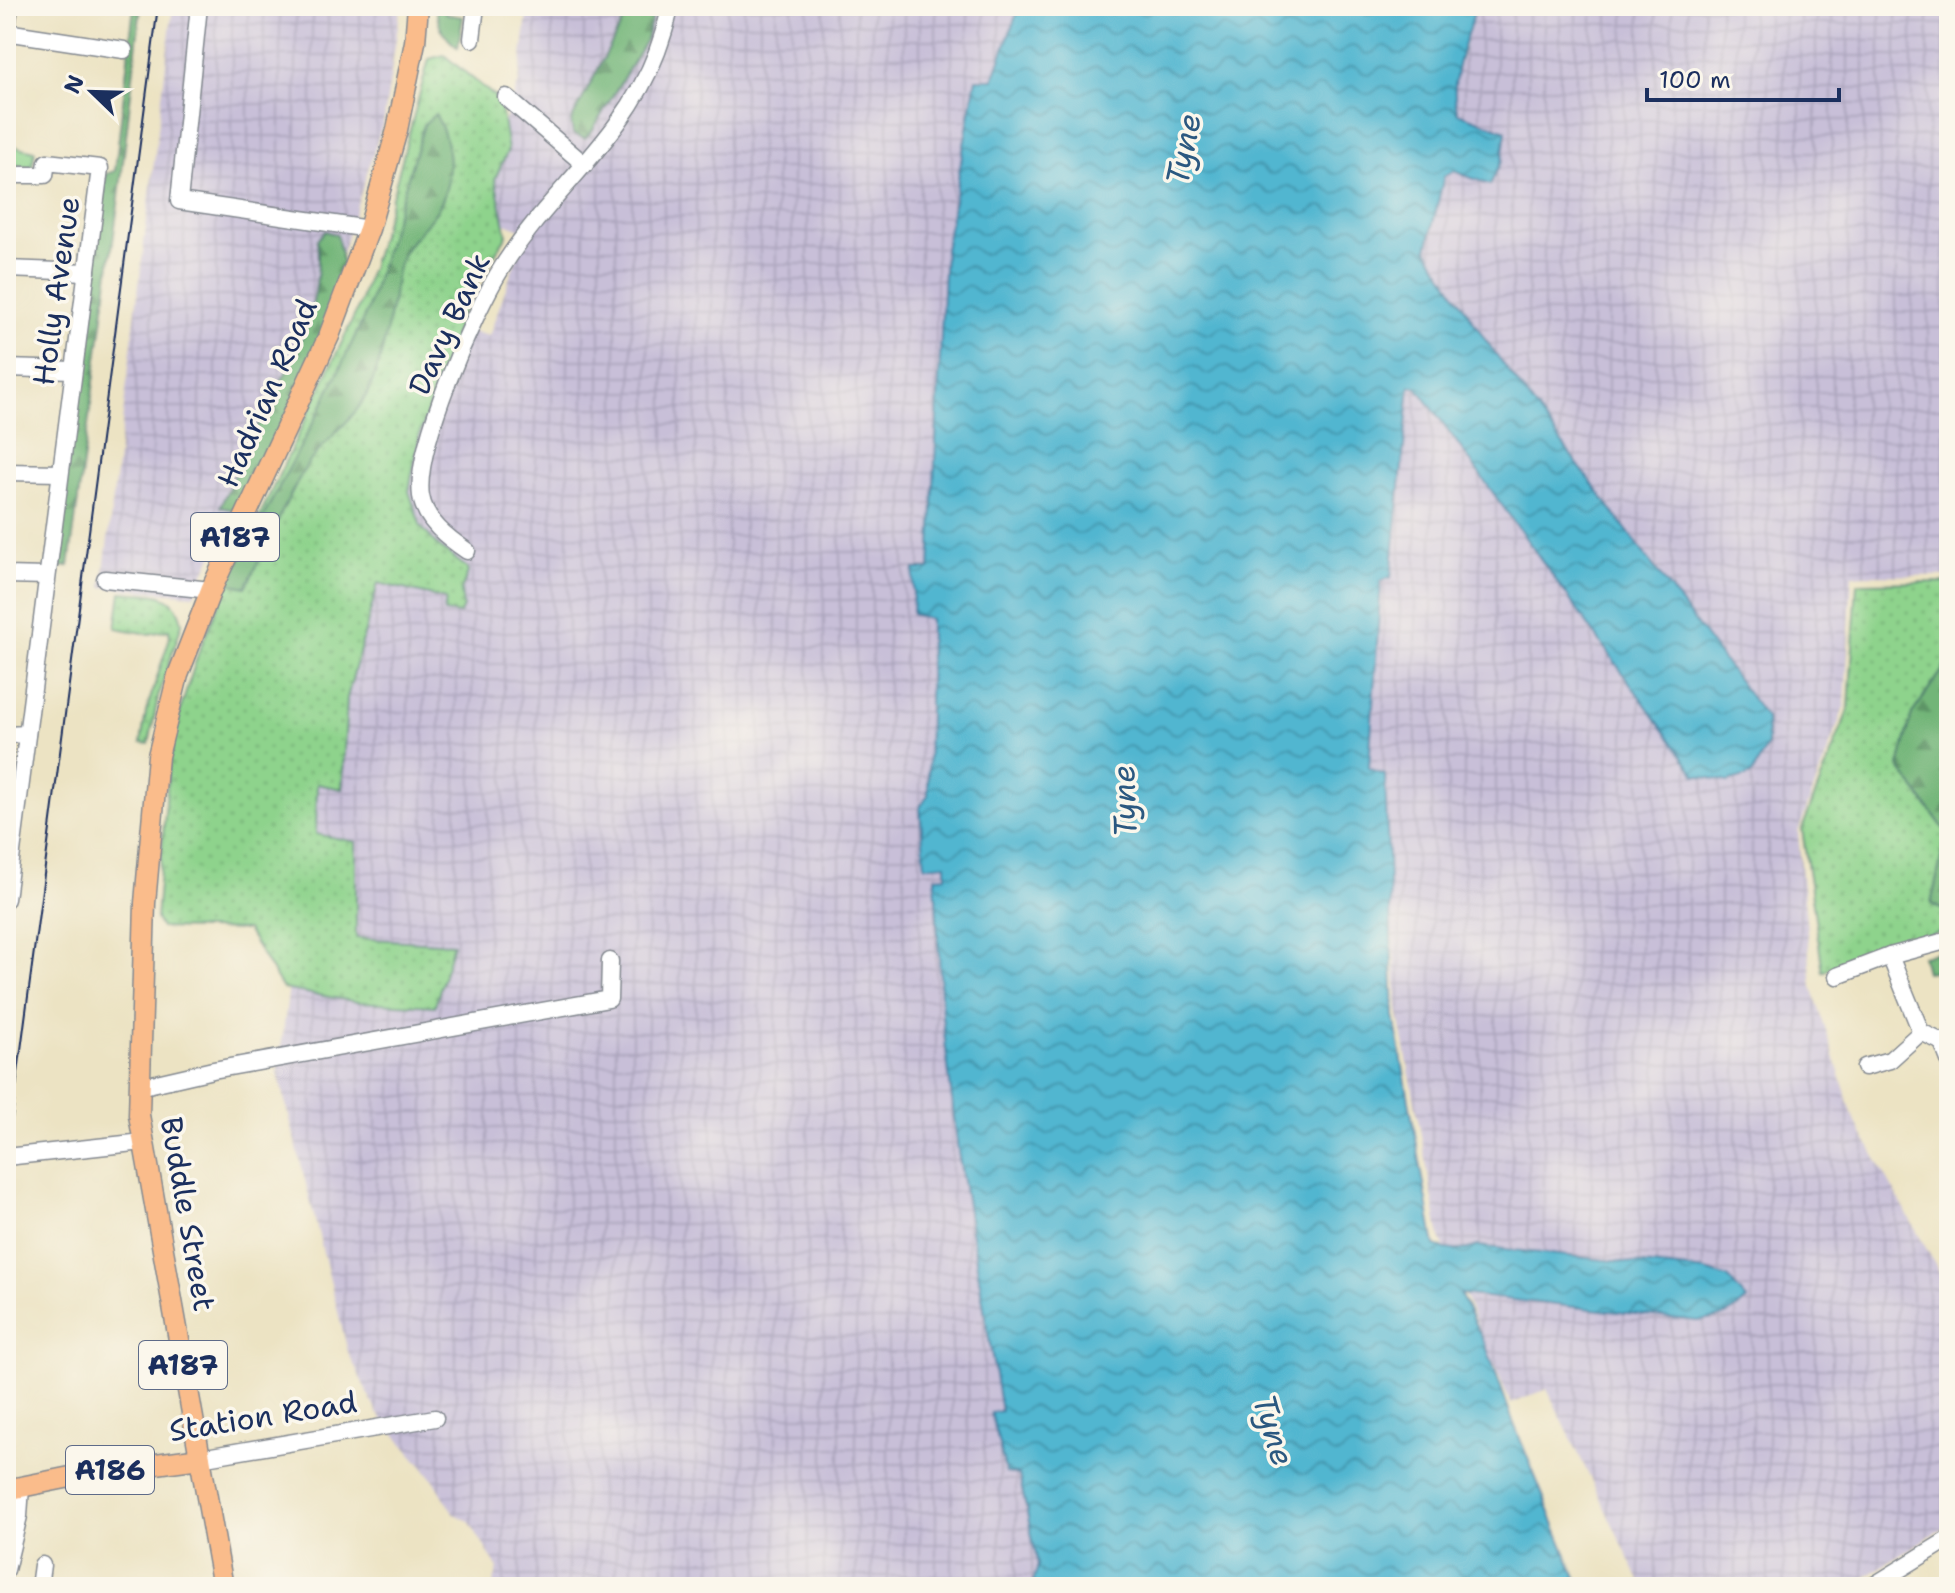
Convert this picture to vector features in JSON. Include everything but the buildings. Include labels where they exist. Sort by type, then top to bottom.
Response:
[{"type":"main road","name":"Hadrian Road","points":[[139,1087],[145,903],[158,756],[178,675],[211,590],[329,336],[369,229],[397,130],[415,42],[418,6]]},
{"type":"main road","name":"Buddle Street","points":[[139,1087],[143,1142],[223,1587]]},
{"type":"main road","name":"Station Road","points":[[13,1489],[90,1473],[200,1458]]},
{"type":"street","points":[[10,6],[6,34],[124,50]]},
{"type":"street","points":[[199,6],[179,201],[369,229]]},
{"type":"street","name":"Davy Bank","points":[[467,551],[445,536],[421,498],[422,466],[438,408],[501,269],[534,225],[620,124],[647,78],[669,19],[670,6]]},
{"type":"street","points":[[471,7],[472,39]]},
{"type":"street","points":[[506,97],[585,165]]},
{"type":"street","name":"Holly Avenue","points":[[6,175],[45,175],[47,162],[100,168],[6,899]]},
{"type":"street","points":[[6,269],[87,272]]},
{"type":"street","points":[[6,368],[73,370]]},
{"type":"street","points":[[6,472],[60,473]]},
{"type":"street","points":[[6,575],[46,576]]},
{"type":"street","points":[[105,579],[211,590]]},
{"type":"street","points":[[6,735],[27,734]]},
{"type":"street","points":[[1837,976],[1890,956],[1949,940]]},
{"type":"street","points":[[1890,956],[1921,1032],[1946,1041],[1949,1060]]},
{"type":"street","points":[[139,1087],[213,1070],[609,999],[610,961]]},
{"type":"street","points":[[1865,1067],[1890,1060],[1921,1032]]},
{"type":"street","points":[[6,1157],[143,1142]]},
{"type":"street","name":"Station Road","points":[[200,1458],[435,1418]]},
{"type":"street","points":[[6,1570],[19,1516],[13,1489]]},
{"type":"street","points":[[1871,1587],[1949,1539]]},
{"type":"street","points":[[39,1587],[42,1565]]},
{"type":"shaded area","points":[[173,6],[401,6],[384,119],[322,317],[194,595],[102,587]]},
{"type":"shaded area","points":[[528,6],[1001,6],[1017,12],[993,79],[976,79],[945,250],[930,569],[914,570],[912,614],[930,619],[928,796],[920,807],[925,866],[946,864],[946,877],[935,878],[942,1015],[958,1151],[1001,1411],[992,1413],[1006,1473],[1019,1474],[1038,1565],[1032,1587],[495,1587],[493,1584],[498,1569],[469,1521],[454,1514],[434,1480],[377,1413],[348,1352],[278,1072],[294,947],[321,645],[459,328],[489,336],[526,231],[472,210],[519,82]]},
{"type":"shaded area","points":[[1476,6],[1949,6],[1949,576],[1852,575],[1845,705],[1798,832],[1812,986],[1854,1119],[1949,1289],[1949,1524],[1850,1587],[1643,1587],[1547,1389],[1511,1404],[1440,1238],[1398,1010],[1388,876],[1385,775],[1369,769],[1381,580],[1391,577],[1410,386],[1484,338],[1427,249],[1444,176],[1506,131],[1458,113],[1453,98],[1455,80]]},
{"type":"green space","points":[[134,6],[141,6],[119,197],[69,566],[51,568],[106,174],[115,171]]},
{"type":"green space","points":[[436,6],[447,6],[447,14],[463,17],[458,48],[442,29]]},
{"type":"green space","points":[[631,6],[655,6],[646,40],[592,131],[585,138],[573,134],[571,121]]},
{"type":"green space","points":[[444,55],[500,101],[508,150],[495,179],[507,235],[467,299],[420,433],[409,491],[421,527],[438,546],[466,567],[468,572],[461,591],[463,607],[460,614],[444,612],[446,599],[378,583],[347,698],[342,789],[317,784],[316,834],[356,842],[356,938],[453,944],[435,1006],[358,1002],[283,989],[247,930],[161,928],[156,919],[169,765],[181,708],[199,651],[225,589],[359,306],[429,59]]},
{"type":"green space","points":[[435,114],[448,152],[445,193],[400,261],[384,345],[368,392],[355,412],[306,467],[246,587],[228,583],[322,406],[367,311],[424,124]]},
{"type":"green space","points":[[6,144],[35,151],[32,167],[6,164]]},
{"type":"green space","points":[[325,231],[337,235],[343,265],[329,316],[287,414],[234,510],[220,507],[300,342],[315,293],[317,240]]},
{"type":"green space","points":[[1949,582],[1949,661],[1912,714],[1899,767],[1947,833],[1931,904],[1949,913],[1949,930],[1864,951],[1823,972],[1802,829],[1849,708],[1857,583]]},
{"type":"green space","points":[[121,592],[152,594],[168,599],[175,605],[182,624],[158,697],[149,744],[141,743],[146,712],[170,637],[169,630],[149,634],[116,628]]},
{"type":"green space","points":[[1949,661],[1949,736],[1943,749],[1949,759],[1949,913],[1931,904],[1947,833],[1899,767],[1912,714]]},
{"type":"green space","points":[[1949,950],[1949,969],[1926,972],[1922,956]]},
{"type":"water","name":"Tyne","points":[[1001,6],[1476,6],[1456,73],[1455,100],[1458,113],[1506,131],[1502,160],[1490,185],[1454,171],[1444,176],[1427,249],[1484,338],[1766,718],[1767,745],[1752,775],[1728,782],[1696,775],[1417,387],[1410,386],[1391,577],[1381,581],[1369,768],[1385,775],[1394,1016],[1435,1246],[1456,1250],[1478,1246],[1706,1271],[1728,1278],[1747,1300],[1724,1315],[1697,1321],[1460,1294],[1486,1346],[1580,1587],[1032,1587],[1038,1565],[1019,1475],[1006,1473],[991,1413],[1001,1411],[958,1151],[942,1015],[935,877],[946,876],[946,864],[925,866],[920,807],[928,795],[930,619],[912,614],[914,569],[930,569],[945,250],[976,79],[993,79],[1017,13]]},
{"type":"tram line","points":[[6,1164],[158,6]]}]
